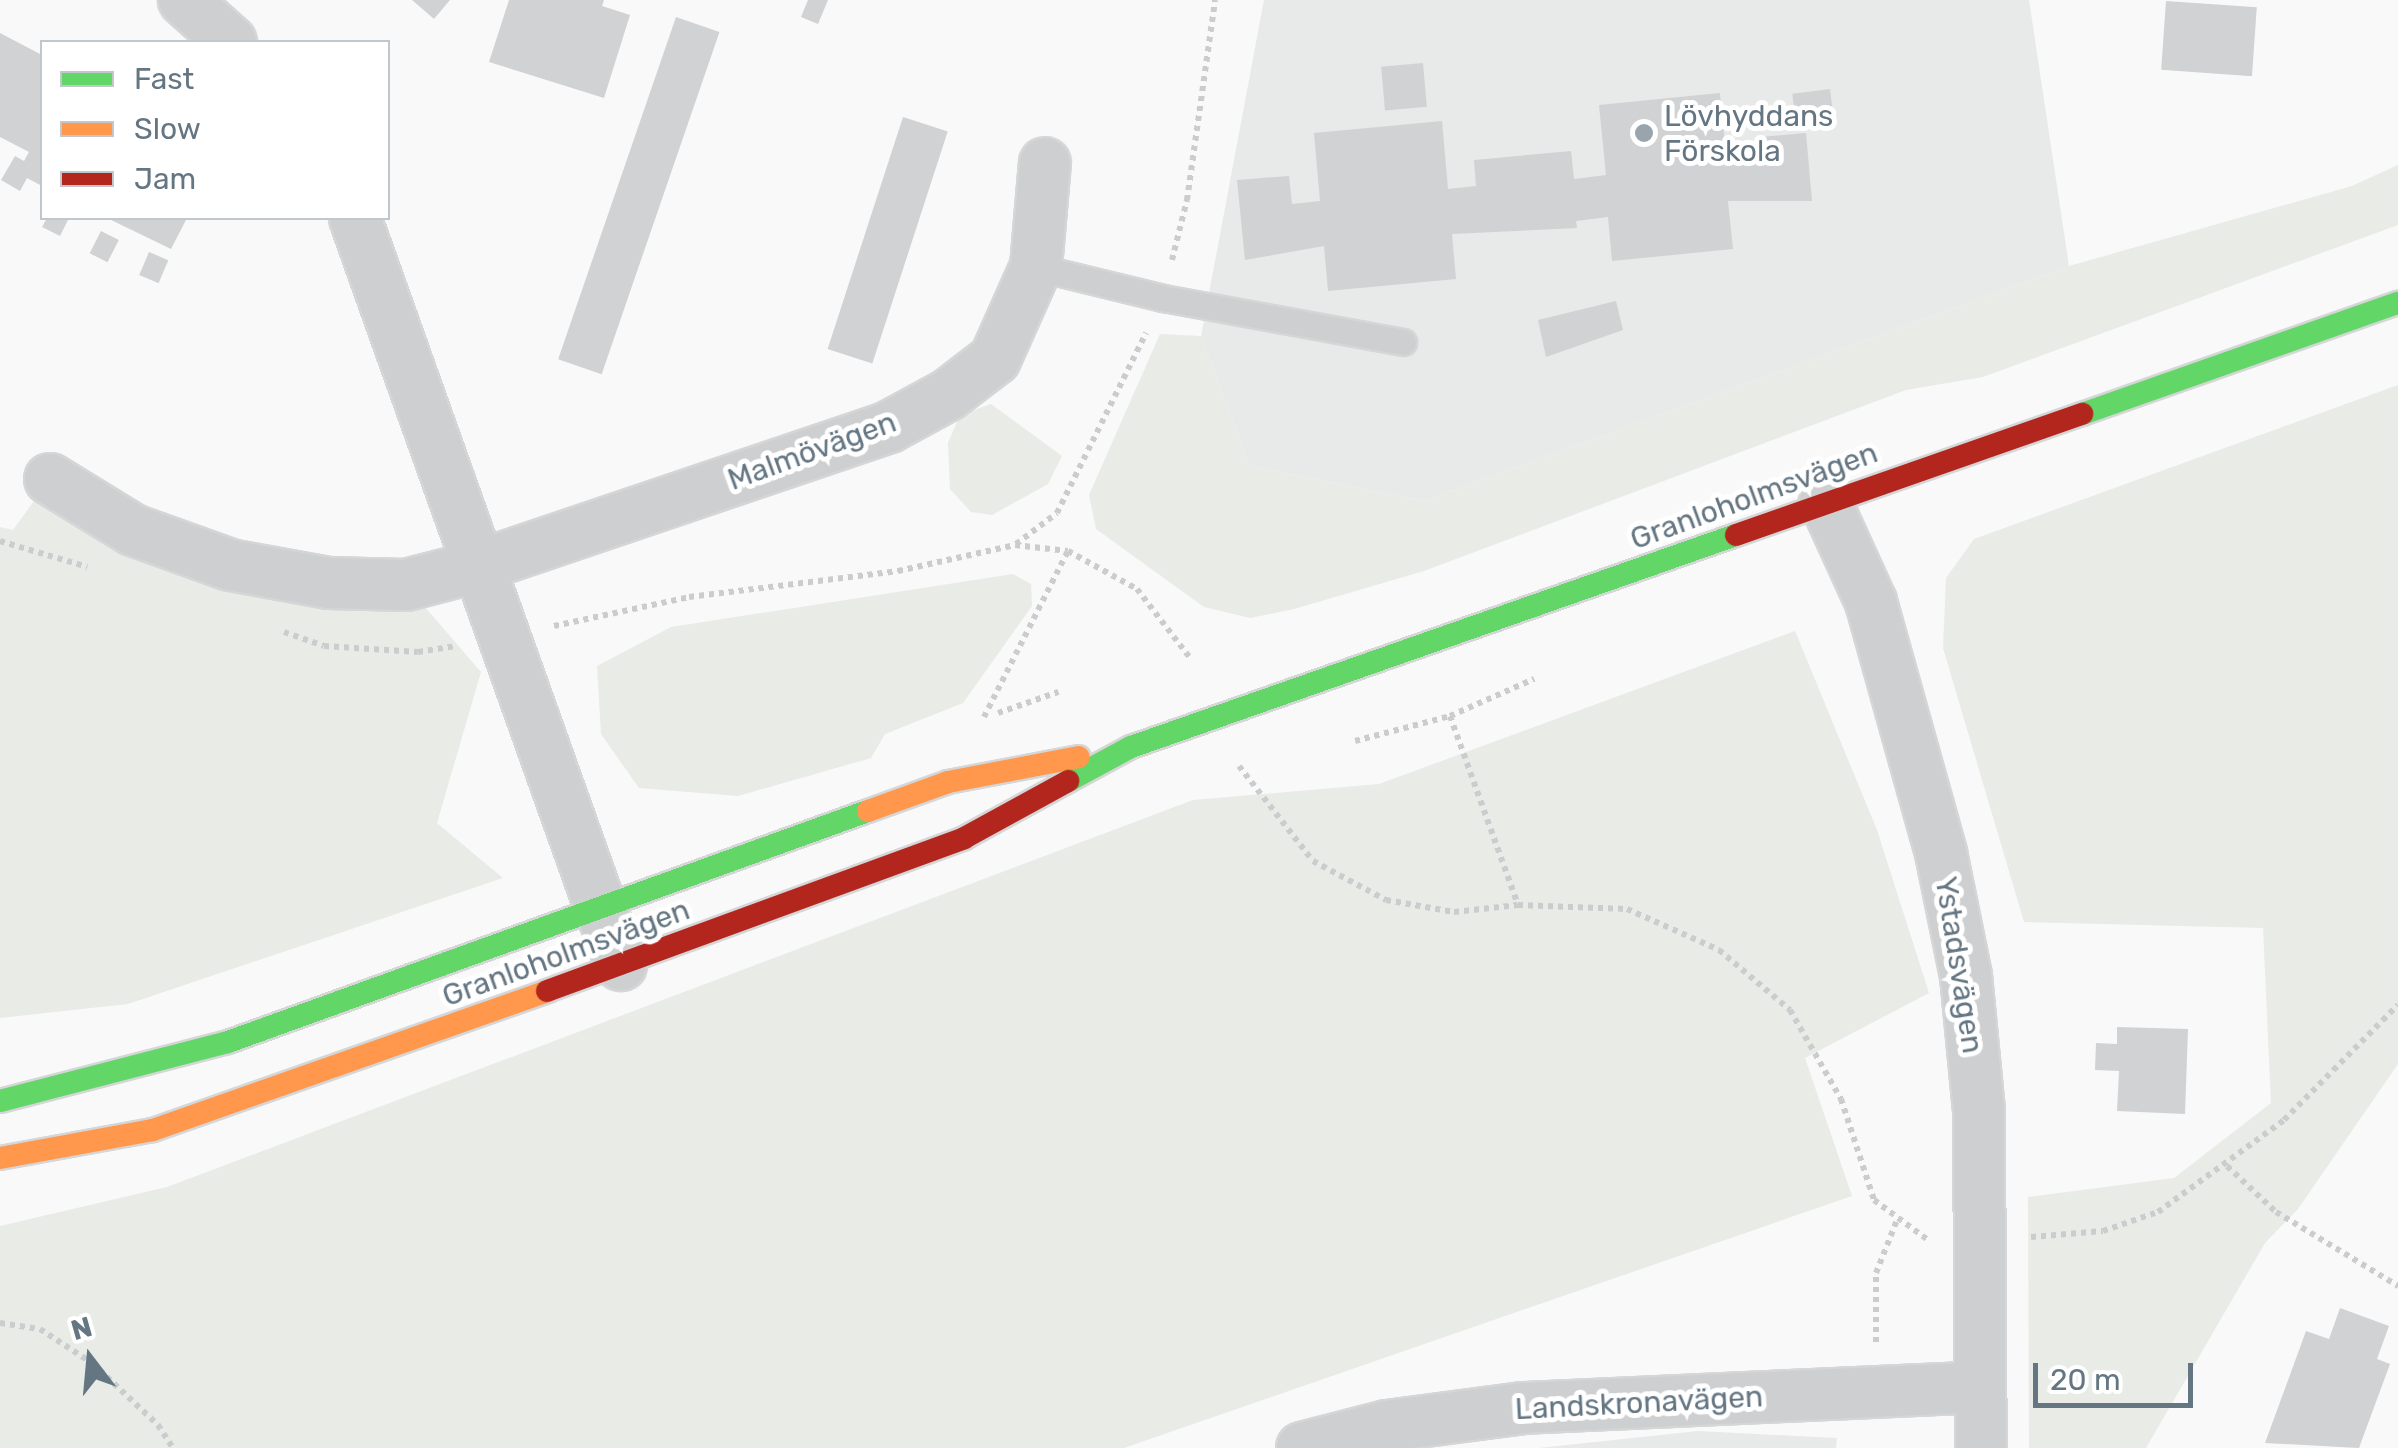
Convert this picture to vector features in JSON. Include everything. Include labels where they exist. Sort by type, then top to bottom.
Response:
[{"type":"street","points":[[184,0],[229,40]]},
{"type":"street","name":"Malmövägen","points":[[50,479],[133,530],[230,565],[329,583],[406,585],[480,566],[888,427],[995,358],[1036,267],[1044,163]]},
{"type":"street","points":[[356,220],[605,907],[621,966]]},
{"type":"street","name":"Granloholmsvägen","points":[[0,1101],[228,1042],[948,782],[1131,747],[2398,303]]},
{"type":"street","name":"Ystadsvägen","points":[[1826,501],[1871,602],[1941,854],[1966,976],[1979,1112],[1982,1448]]},
{"type":"street","name":"Granloholmsvägen","points":[[0,1158],[153,1130],[621,966],[964,838],[1131,747]]},
{"type":"street","name":"Landskronavägen","points":[[1302,1448],[1388,1426],[1523,1408],[1980,1386]]},
{"type":"lane","points":[[1036,267],[1162,298],[1403,342]]},
{"type":"path","points":[[0,540],[90,568]]},
{"type":"path","points":[[270,628],[324,646],[418,652],[689,597],[898,571],[1015,545],[1068,551],[1136,589],[1191,659]]},
{"type":"path","points":[[984,717],[1068,551]]},
{"type":"path","points":[[1354,741],[1450,716],[1534,679]]},
{"type":"path","points":[[1450,716],[1518,905]]},
{"type":"path","points":[[1238,765],[1313,861],[1386,900],[1454,912],[1518,905],[1627,909],[1719,950],[1790,1010],[1841,1100],[1874,1200],[1921,1240],[1980,1242],[2103,1232],[2158,1212],[2227,1166],[2284,1120],[2398,1005]]},
{"type":"path","points":[[2227,1166],[2276,1212],[2398,1286]]},
{"type":"path","points":[[1876,1390],[1876,1273],[1897,1220]]},
{"type":"path","points":[[0,1323],[40,1329],[92,1363],[158,1425],[173,1448]]},
{"type":"shaded area","name":"Lövhyddans Förskola","points":[[1264,0],[2029,0],[2069,266],[1423,501],[1250,466],[1201,336]]},
{"type":"shaded area","points":[[2398,165],[2398,225],[1983,377],[1906,390],[1424,571],[1294,609],[1250,618],[1204,607],[1096,529],[1089,495],[1160,334],[1201,336],[1250,466],[1423,501],[2069,266],[2352,186]]},
{"type":"shaded area","points":[[2398,385],[2398,1064],[2298,1209],[2265,1243],[2146,1448],[2029,1448],[2028,1197],[2174,1178],[2271,1103],[2263,928],[2024,922],[1943,648],[1946,578],[1974,539]]},
{"type":"shaded area","points":[[991,404],[1062,456],[1048,484],[992,515],[971,512],[950,489],[948,443],[960,415]]},
{"type":"shaded area","points":[[50,479],[183,548],[406,585],[481,672],[437,823],[503,878],[128,1004],[0,1018],[0,527],[13,530]]},
{"type":"shaded area","points":[[1013,574],[1031,584],[1032,606],[963,703],[885,734],[871,758],[738,796],[639,788],[601,734],[597,666],[671,627]]},
{"type":"shaded area","points":[[1795,631],[1877,830],[1929,993],[1805,1058],[1852,1196],[1124,1448],[0,1448],[0,1226],[167,1187],[1193,800],[1379,784]]},
{"type":"shaded area","points":[[1698,1431],[1837,1438],[1836,1448],[1539,1448]]},
{"type":"building","points":[[412,0],[450,0],[434,19]]},
{"type":"building","points":[[509,0],[604,0],[602,6],[630,15],[604,98],[489,62]]},
{"type":"building","points":[[808,0],[828,0],[818,24],[801,17]]},
{"type":"building","points":[[2166,1],[2257,7],[2252,76],[2161,70]]},
{"type":"building","points":[[676,17],[719,32],[602,374],[558,359]]},
{"type":"building","points":[[0,33],[40,54],[40,185],[27,178],[20,191],[1,180],[15,156],[24,161],[29,152],[0,137]]},
{"type":"building","points":[[1423,63],[1427,107],[1385,110],[1381,67]]},
{"type":"building","points":[[1830,89],[1833,114],[1795,118],[1792,94]]},
{"type":"building","points":[[1720,93],[1727,165],[1762,162],[1760,137],[1806,133],[1812,201],[1728,201],[1733,249],[1612,261],[1608,217],[1576,221],[1577,228],[1452,234],[1456,279],[1328,291],[1324,246],[1245,260],[1237,180],[1289,176],[1292,204],[1320,201],[1314,133],[1442,121],[1448,189],[1476,186],[1474,160],[1571,151],[1574,179],[1606,175],[1599,105]]},
{"type":"building","points":[[903,117],[948,132],[872,364],[828,349]]},
{"type":"building","points":[[46,220],[68,220],[60,236],[42,227]]},
{"type":"building","points":[[111,220],[186,220],[171,249]]},
{"type":"building","points":[[101,231],[119,240],[107,262],[90,253]]},
{"type":"building","points":[[149,252],[168,260],[159,283],[139,275]]},
{"type":"building","points":[[1616,301],[1623,330],[1546,357],[1538,320]]},
{"type":"building","points":[[2117,1027],[2188,1029],[2185,1114],[2117,1111],[2119,1071],[2095,1070],[2096,1043],[2117,1044]]},
{"type":"building","points":[[2340,1308],[2389,1326],[2377,1359],[2390,1364],[2359,1448],[2265,1443],[2306,1331],[2329,1339]]},
{"type":"traffic: fast","points":[[2082,414],[2398,303]]},
{"type":"traffic: fast","points":[[1068,781],[1131,747],[1736,535]]},
{"type":"traffic: fast","points":[[0,1101],[228,1042],[868,811]]},
{"type":"traffic: slow","points":[[868,811],[948,782],[1079,757]]},
{"type":"traffic: slow","points":[[0,1158],[153,1130],[547,991]]},
{"type":"traffic: jam","points":[[1736,535],[2082,414]]},
{"type":"traffic: jam","points":[[547,991],[964,838],[1068,781]]},
{"type":"place","name":"Lövhyddans Förskola","points":[[1644,133]]}]
